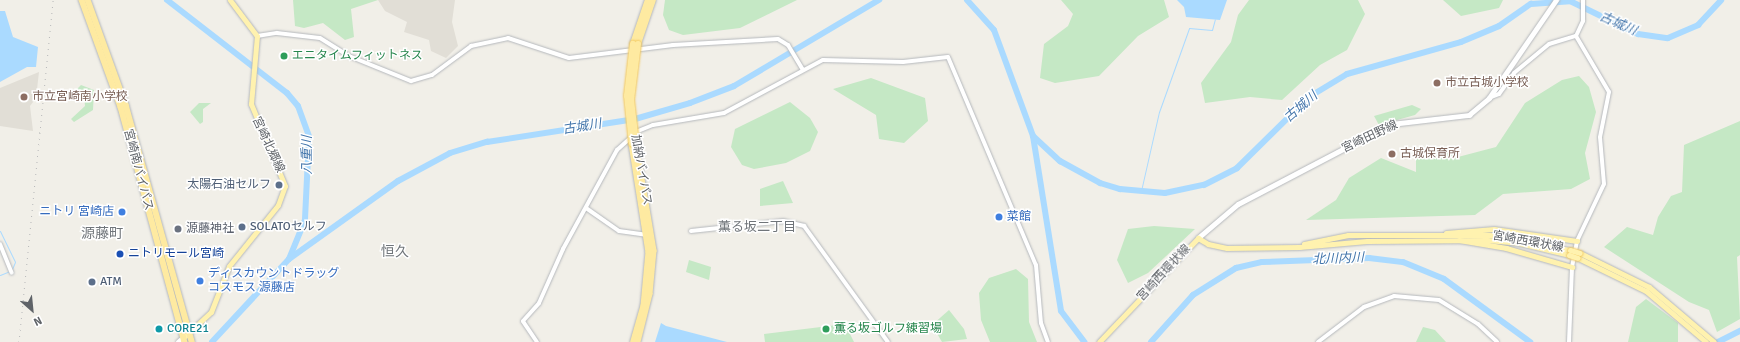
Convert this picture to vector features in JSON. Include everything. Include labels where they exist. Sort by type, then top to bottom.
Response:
[{"type":"highway","name":"宮崎南バイパス","points":[[82,0],[121,107],[188,340]]},
{"type":"highway","name":"宮崎南バイパス","points":[[88,0],[126,105],[189,331],[188,340]]},
{"type":"highway","name":"加納バイパス","points":[[638,342],[653,271],[650,234],[626,96],[636,44],[648,0]]},
{"type":"highway","name":"加納バイパス","points":[[636,44],[652,0]]},
{"type":"highway","name":"加納バイパス","points":[[634,342],[648,279],[650,234]]},
{"type":"main road","points":[[230,0],[257,36]]},
{"type":"main road","name":"宮崎田野線","points":[[1198,238],[1238,204],[1391,124],[1461,118],[1490,98],[1550,6],[1556,0]]},
{"type":"main road","name":"宮崎北郷線","points":[[189,331],[211,312],[229,266],[284,196],[283,175],[253,113],[253,75],[257,54],[257,36]]},
{"type":"main road","points":[[1441,235],[1494,229],[1577,241]]},
{"type":"main road","name":"宮崎西環状線","points":[[1289,247],[1348,235],[1441,235],[1514,238],[1579,256],[1649,287],[1709,336],[1714,342]]},
{"type":"main road","name":"宮崎西環状線","points":[[1099,342],[1198,238],[1208,244],[1227,248],[1289,247],[1367,241],[1459,240],[1519,243],[1570,253]]},
{"type":"main road","points":[[1459,240],[1506,248],[1572,267]]},
{"type":"main road","name":"宮崎西環状線","points":[[1579,256],[1646,291],[1705,341]]},
{"type":"street","points":[[1569,342],[1572,267],[1577,241],[1604,184],[1600,137],[1609,92],[1576,36],[1583,14],[1583,0]]},
{"type":"street","points":[[257,36],[277,33],[320,38],[348,56],[410,81],[432,75],[471,46],[503,38],[523,41],[569,58],[673,45],[768,38],[788,45],[803,70]]},
{"type":"street","points":[[1490,98],[1499,94],[1514,73],[1548,44],[1576,36]]},
{"type":"street","points":[[537,342],[523,321],[539,303],[586,208],[617,150],[638,132],[654,125],[724,113],[803,70],[829,60],[903,62],[948,57],[1036,265],[1041,323],[1048,342]]},
{"type":"street","points":[[586,208],[619,231],[650,234]]},
{"type":"street","points":[[691,231],[790,221],[804,226],[888,342]]},
{"type":"street","points":[[0,244],[12,273]]},
{"type":"street","points":[[1318,342],[1364,307],[1394,296],[1439,300],[1478,324],[1497,342]]},
{"type":"street","points":[[178,342],[188,340]]},
{"type":"shaded area","points":[[378,0],[455,0],[452,22],[458,46],[446,58],[431,51],[429,40],[404,32],[407,22],[385,11]]},
{"type":"shaded area","points":[[39,72],[36,98],[30,106],[33,131],[0,126],[0,88]]},
{"type":"green space","points":[[293,0],[378,0],[351,9],[354,37],[345,40],[323,23],[304,28],[295,26]]},
{"type":"green space","points":[[665,0],[797,0],[740,28],[683,35],[669,30],[663,15]]},
{"type":"green space","points":[[1061,0],[1164,0],[1169,17],[1138,36],[1099,76],[1055,83],[1040,78],[1044,44],[1068,26],[1073,14]]},
{"type":"green space","points":[[1249,0],[1358,0],[1365,14],[1347,50],[1320,65],[1282,100],[1250,97],[1205,103],[1201,83],[1231,42],[1238,15]]},
{"type":"green space","points":[[1443,0],[1503,0],[1499,8],[1461,16]]},
{"type":"green space","points":[[1579,76],[1589,87],[1596,112],[1585,153],[1590,179],[1571,189],[1503,194],[1475,215],[1306,220],[1336,200],[1349,178],[1381,158],[1416,172],[1416,156],[1435,146],[1458,157],[1496,147],[1525,103],[1562,80]]},
{"type":"green space","points":[[871,78],[925,98],[928,121],[904,143],[879,139],[876,115],[833,89]]},
{"type":"green space","points":[[81,85],[94,90],[93,110],[74,122],[71,119],[85,106],[84,96],[77,97],[76,90]]},
{"type":"green space","points":[[790,102],[810,118],[818,132],[810,151],[786,163],[754,169],[742,165],[731,147],[735,129]]},
{"type":"green space","points":[[199,103],[211,103],[203,109],[203,122],[200,124],[190,112]]},
{"type":"green space","points":[[1412,105],[1421,109],[1415,115],[1379,125],[1374,116]]},
{"type":"green space","points":[[1740,121],[1740,255],[1737,257],[1740,319],[1717,332],[1709,310],[1689,302],[1604,247],[1627,227],[1653,235],[1658,217],[1671,196],[1682,192],[1684,145]]},
{"type":"green space","points":[[783,181],[793,203],[760,206],[760,189]]},
{"type":"green space","points":[[1154,226],[1195,229],[1148,273],[1128,283],[1117,260],[1128,229]]},
{"type":"green space","points":[[689,260],[711,267],[709,280],[686,272]]},
{"type":"green space","points":[[1016,269],[1028,279],[1029,322],[1037,342],[990,342],[981,320],[979,293],[989,278]]},
{"type":"green space","points":[[1646,299],[1678,323],[1678,342],[1628,342],[1636,307]]},
{"type":"green space","points":[[949,310],[964,329],[967,339],[942,342],[932,325]]},
{"type":"green space","name":"薫る坂ゴルフ練習場","points":[[845,324],[854,342],[765,342],[764,334]]},
{"type":"green space","points":[[1423,327],[1435,330],[1446,342],[1416,342]]},
{"type":"water","points":[[1177,0],[1227,0],[1220,20],[1186,17],[1184,7]]},
{"type":"water","points":[[0,11],[5,11],[13,37],[38,47],[36,67],[27,67],[0,82]]},
{"type":"water","points":[[661,323],[666,326],[727,342],[655,342]]},
{"type":"waterway","name":"八重川","points":[[167,0],[287,93],[298,106],[309,137],[305,220],[289,259],[212,342]]},
{"type":"waterway","name":"古城川","points":[[289,259],[398,181],[450,153],[487,142],[635,119],[690,103],[734,86],[879,0]]},
{"type":"waterway","name":"古城川","points":[[967,0],[994,30],[1033,136],[1060,161],[1100,183],[1120,189],[1165,193],[1204,185],[1237,168],[1309,97],[1347,74],[1461,42],[1499,26],[1531,4],[1570,1],[1638,34],[1668,38],[1698,25],[1721,0]]},
{"type":"waterway","points":[[1141,191],[1159,112],[1189,28],[1212,30],[1215,19]]},
{"type":"waterway","name":"北川内川","points":[[1033,136],[1061,311],[1084,342]]},
{"type":"waterway","points":[[0,231],[15,262],[12,269]]},
{"type":"waterway","name":"北川内川","points":[[1151,342],[1193,295],[1236,268],[1262,262],[1369,258],[1403,262],[1444,279],[1530,342]]},
{"type":"waterway","points":[[0,275],[10,271]]},
{"type":"waterway","name":"北川内川","points":[[1718,342],[1740,331]]},
{"type":"railway","points":[[19,342],[53,0]]},
{"type":"place","name":"エニタイムフィットネス","points":[[284,56]]},
{"type":"place","name":"市立古城小学校","points":[[1437,83]]},
{"type":"place","name":"市立宮崎南小学校","points":[[24,97]]},
{"type":"place","name":"古城保育所","points":[[1392,154]]},
{"type":"place","name":"太陽石油セルフ","points":[[279,185]]},
{"type":"place","name":"ニトリ 宮崎店","points":[[122,212]]},
{"type":"place","name":"菜館","points":[[999,217]]},
{"type":"place","name":"SOLATOセルフ","points":[[242,227]]},
{"type":"place","name":"源藤神社","points":[[178,229]]},
{"type":"place","name":"ニトリモール宮崎","points":[[120,254]]},
{"type":"place","name":"ディスカウントドラッグ コスモス 源藤店","points":[[200,281]]},
{"type":"place","name":"ATM","points":[[92,282]]},
{"type":"place","name":"CORE21","points":[[159,329]]},
{"type":"place","name":"薫る坂ゴルフ練習場","points":[[826,329]]},
{"type":"district","name":"薫る坂二丁目","points":[[757,227]]},
{"type":"district","name":"源藤町","points":[[102,234]]},
{"type":"district","name":"恒久","points":[[395,252]]}]
